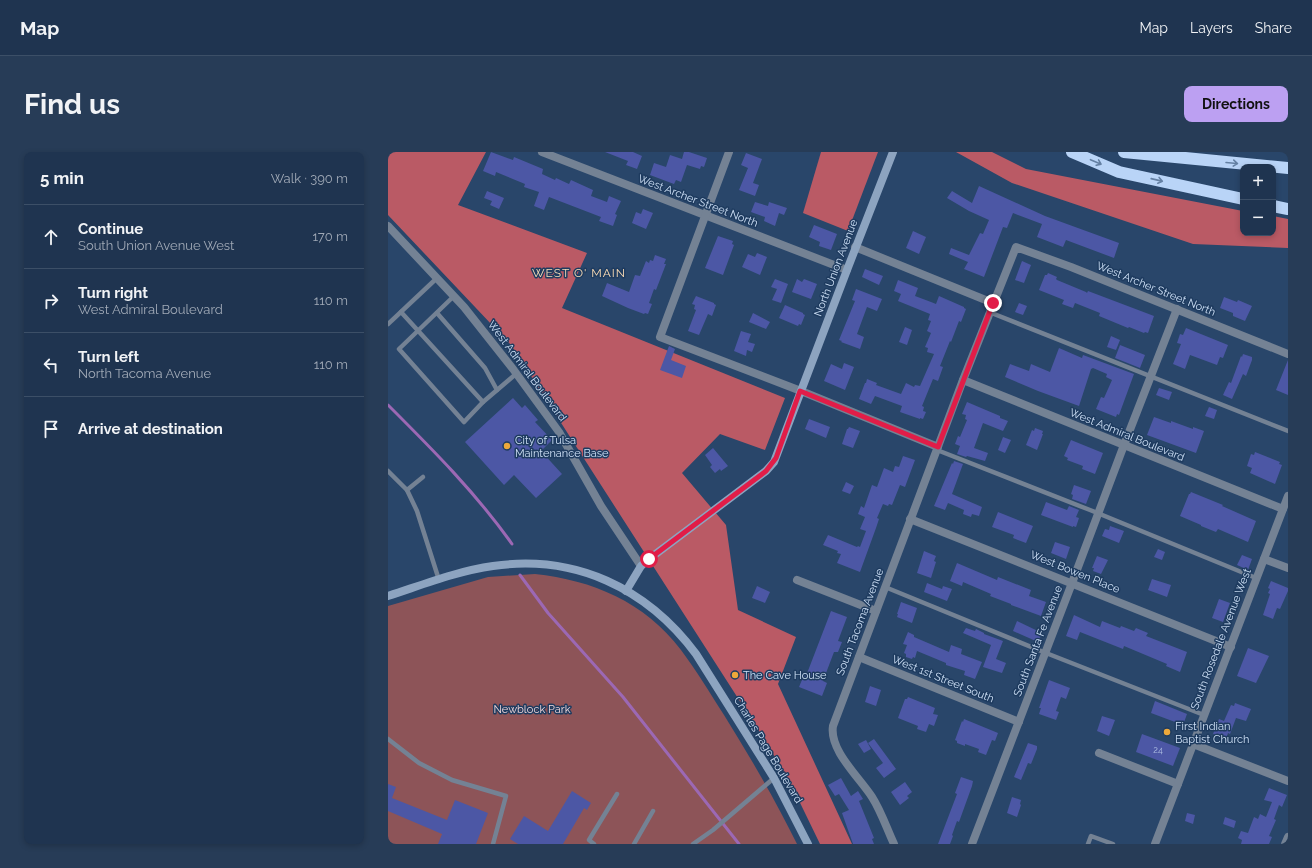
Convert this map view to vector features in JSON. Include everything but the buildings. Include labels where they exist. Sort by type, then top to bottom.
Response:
[{"type":"highway","points":[[1072,152],[1119,172],[1240,198]]},
{"type":"highway","points":[[1124,152],[1288,168]]},
{"type":"highway","points":[[1276,207],[1288,209]]},
{"type":"main road","name":"North Union Avenue","points":[[626,591],[641,566],[766,471],[776,458],[846,270],[893,152]]},
{"type":"main road","name":"Charles Page Boulevard","points":[[388,596],[439,580],[492,566],[524,564],[543,564],[592,574],[609,581],[626,591],[655,610],[683,636],[714,682],[774,778],[808,844]]},
{"type":"street","name":"West Archer Street North","points":[[542,152],[846,270]]},
{"type":"street","points":[[729,152],[660,337],[800,391],[938,449]]},
{"type":"street","name":"West Admiral Boulevard","points":[[388,226],[454,296],[517,373],[559,432],[601,506],[641,566]]},
{"type":"street","points":[[855,247],[993,303]]},
{"type":"street","name":"West Archer Street North","points":[[1016,247],[1071,267],[1288,354]]},
{"type":"street","name":"South Tacoma Avenue","points":[[894,844],[872,798],[837,749],[832,736],[833,726],[963,380],[1016,247]]},
{"type":"street","name":"South Santa Fe Avenue","points":[[972,844],[1046,653],[1150,376],[1177,309]]},
{"type":"street","name":"West Admiral Boulevard","points":[[963,380],[1283,508]]},
{"type":"street","name":"South Rosedale Avenue West","points":[[1155,844],[1288,496]]},
{"type":"street","name":"West Bowen Place","points":[[910,519],[1231,647]]},
{"type":"street","points":[[1264,559],[1288,568]]},
{"type":"street","points":[[797,580],[876,611]]},
{"type":"street","name":"West 1st Street South","points":[[859,657],[1019,722]]},
{"type":"street","points":[[1193,744],[1288,781]]},
{"type":"street","points":[[1099,753],[1178,784]]},
{"type":"street","points":[[1285,844],[1288,837]]},
{"type":"lane","points":[[388,324],[437,278]]},
{"type":"lane","points":[[454,296],[399,349],[464,422],[483,402],[517,373]]},
{"type":"lane","points":[[401,312],[483,402]]},
{"type":"lane","points":[[989,312],[1288,431]]},
{"type":"lane","points":[[437,313],[485,368],[497,390]]},
{"type":"lane","points":[[938,449],[1256,578]]},
{"type":"lane","points":[[388,471],[407,490],[417,511],[439,580]]},
{"type":"lane","points":[[407,490],[423,477]]},
{"type":"lane","points":[[885,587],[1046,653],[1204,715]]},
{"type":"lane","points":[[388,739],[419,762],[452,780],[506,796],[493,844]]},
{"type":"lane","points":[[693,844],[713,830],[774,778]]},
{"type":"lane","points":[[594,844],[589,840],[617,794]]},
{"type":"lane","points":[[634,844],[653,811]]},
{"type":"lane","points":[[1088,844],[1092,836],[1113,844]]},
{"type":"green space","name":"Newblock Park","points":[[535,574],[577,582],[616,596],[634,606],[667,633],[687,658],[724,715],[762,778],[797,844],[388,844],[388,606],[488,577]]},
{"type":"shaded area","points":[[388,152],[486,152],[458,205],[587,253],[562,308],[785,398],[765,450],[720,434],[682,473],[726,525],[738,610],[796,637],[778,684],[852,844],[820,844],[789,780],[761,734],[511,345],[388,215]]},
{"type":"shaded area","points":[[821,152],[878,152],[848,231],[803,213]]},
{"type":"shaded area","points":[[956,152],[992,152],[1026,169],[1240,210],[1240,236],[1276,236],[1276,217],[1288,219],[1288,248],[1193,244],[1012,183]]},
{"type":"waterway","points":[[388,405],[469,489],[512,544]]},
{"type":"waterway","points":[[520,575],[548,613],[623,697],[739,844]]},
{"type":"place","name":"City of Tulsa Maintenance Base","points":[[507,446]]},
{"type":"place","name":"The Cave House","points":[[735,675]]},
{"type":"place","name":"First Indian Baptist Church","points":[[1167,732]]},
{"type":"district","name":"WEST O' MAIN","points":[[579,273]]},
{"type":"route","points":[[649,559],[766,471],[776,458],[800,391],[938,447],[993,303]]}]
